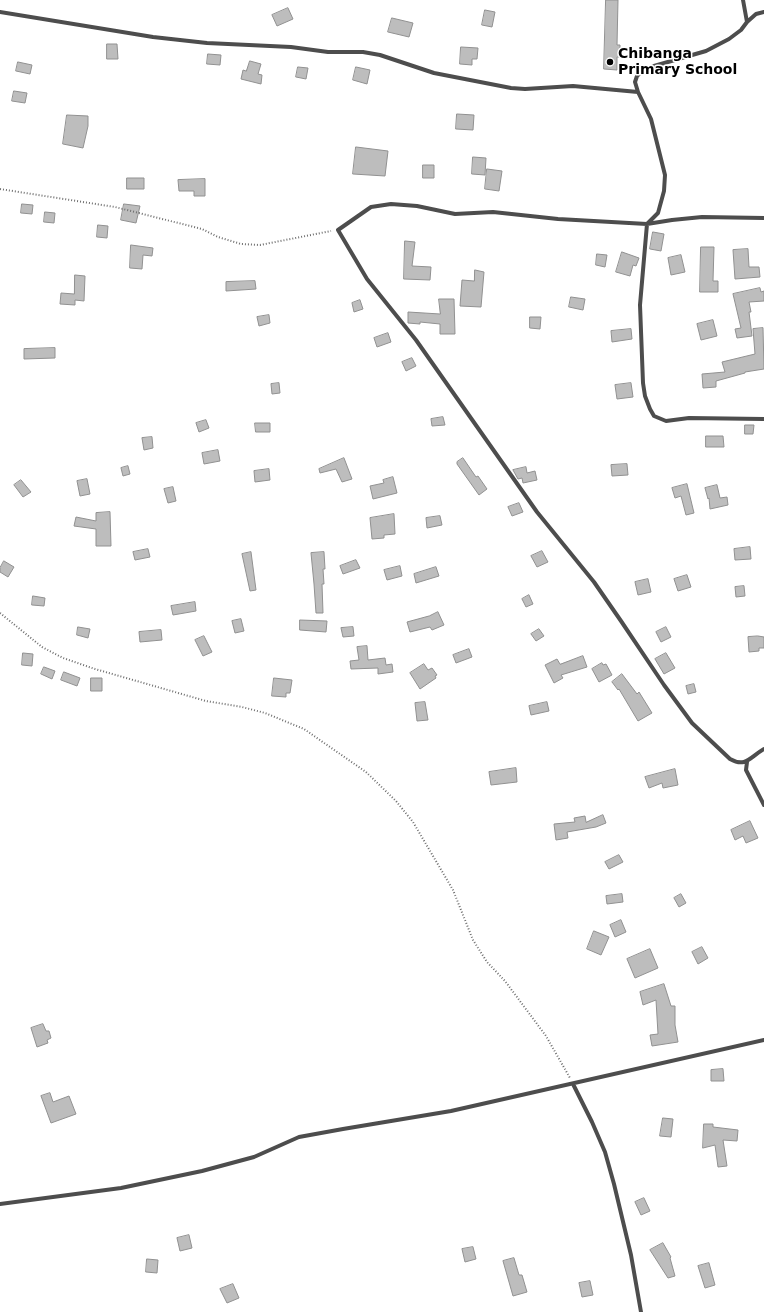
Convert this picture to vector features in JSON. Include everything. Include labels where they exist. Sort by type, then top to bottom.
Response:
[{"type":"street","points":[[743,0],[747,22]]},
{"type":"street","points":[[0,12],[153,37],[291,47],[328,52],[363,52],[380,55],[434,73],[511,88],[525,89],[573,86],[638,92]]},
{"type":"street","points":[[764,12],[756,14],[741,30],[729,39],[706,51],[679,58],[642,71],[637,76],[635,82],[651,120],[664,175],[664,191],[658,213],[647,224],[640,305],[643,382],[645,396],[654,416],[666,421],[689,418],[764,419]]},
{"type":"street","points":[[764,218],[702,217],[647,224],[558,219],[494,212],[455,214],[417,206],[391,204],[371,207],[338,230],[367,279],[416,340],[537,512],[594,582],[664,686],[692,723],[730,759],[738,763],[747,762],[764,749]]},
{"type":"street","points":[[747,762],[746,770],[764,805]]},
{"type":"street","points":[[0,1204],[122,1188],[202,1171],[254,1157],[299,1138],[451,1111],[764,1040]]},
{"type":"street","points":[[573,1084],[592,1122],[609,1165],[631,1255],[641,1312]]},
{"type":"path","points":[[0,189],[115,207],[202,229],[218,237],[241,244],[260,245],[338,230]]},
{"type":"path","points":[[0,613],[42,647],[63,658],[95,669],[206,701],[242,707],[265,713],[304,729],[366,772],[396,801],[413,822],[453,890],[474,940],[487,962],[505,981],[546,1036],[573,1084]]},
{"type":"building","points":[[606,0],[618,0],[617,45],[620,45],[620,57],[617,57],[617,70],[604,69]]},
{"type":"building","points":[[288,8],[293,19],[277,26],[272,15]]},
{"type":"building","points":[[485,10],[495,12],[492,27],[482,25]]},
{"type":"building","points":[[392,18],[413,23],[409,37],[388,32]]},
{"type":"building","points":[[107,44],[117,44],[118,59],[107,59]]},
{"type":"building","points":[[461,47],[478,48],[477,59],[472,59],[472,65],[460,64]]},
{"type":"building","points":[[208,54],[221,55],[220,65],[207,64]]},
{"type":"building","points":[[250,61],[261,64],[258,74],[262,75],[261,84],[241,79],[243,70],[246,71]]},
{"type":"building","points":[[18,62],[32,65],[30,74],[16,71]]},
{"type":"building","points":[[298,67],[308,68],[306,79],[296,77]]},
{"type":"building","points":[[356,67],[370,70],[367,84],[353,80]]},
{"type":"building","points":[[14,91],[27,93],[25,103],[12,101]]},
{"type":"building","points":[[457,114],[474,115],[473,130],[456,129]]},
{"type":"building","points":[[67,115],[88,116],[88,126],[83,148],[63,144]]},
{"type":"building","points":[[356,147],[388,151],[385,176],[353,174]]},
{"type":"building","points":[[473,157],[486,158],[485,175],[472,174]]},
{"type":"building","points":[[423,165],[434,165],[434,178],[423,178]]},
{"type":"building","points":[[487,169],[502,171],[499,191],[485,189]]},
{"type":"building","points":[[127,178],[144,178],[144,189],[127,189]]},
{"type":"building","points":[[205,179],[205,196],[194,196],[194,191],[179,191],[178,180]]},
{"type":"building","points":[[22,204],[33,205],[32,214],[21,213]]},
{"type":"building","points":[[124,204],[140,206],[136,223],[121,220]]},
{"type":"building","points":[[45,212],[55,213],[54,223],[44,222]]},
{"type":"building","points":[[98,225],[108,226],[107,238],[97,237]]},
{"type":"building","points":[[653,232],[664,234],[661,251],[650,249]]},
{"type":"building","points":[[405,241],[415,242],[412,266],[431,267],[430,280],[404,279]]},
{"type":"building","points":[[131,245],[153,248],[152,256],[143,255],[142,269],[130,268]]},
{"type":"building","points":[[701,247],[714,247],[713,281],[718,281],[718,292],[700,292]]},
{"type":"building","points":[[748,249],[749,267],[759,267],[760,277],[735,279],[733,250]]},
{"type":"building","points":[[622,252],[639,258],[636,266],[633,265],[630,276],[616,272]]},
{"type":"building","points":[[597,254],[607,255],[605,267],[596,265]]},
{"type":"building","points":[[681,255],[685,272],[671,275],[668,258]]},
{"type":"building","points":[[475,270],[484,272],[481,307],[460,306],[462,280],[474,281]]},
{"type":"building","points":[[75,275],[85,276],[84,301],[75,300],[75,305],[60,304],[61,293],[74,294]]},
{"type":"building","points":[[255,281],[256,289],[226,291],[226,282]]},
{"type":"building","points":[[760,288],[761,292],[764,291],[764,301],[749,302],[752,336],[737,338],[735,329],[741,328],[733,294]]},
{"type":"building","points":[[571,297],[585,299],[583,310],[569,307]]},
{"type":"building","points":[[439,299],[454,299],[455,334],[440,334],[440,324],[420,322],[420,324],[408,323],[408,312],[440,314]]},
{"type":"building","points":[[360,300],[363,309],[354,312],[352,303]]},
{"type":"building","points":[[269,315],[270,323],[259,326],[257,317]]},
{"type":"building","points":[[530,317],[541,317],[540,329],[530,328]]},
{"type":"building","points":[[713,320],[717,336],[701,340],[697,324]]},
{"type":"building","points":[[763,328],[764,369],[745,372],[716,381],[716,387],[703,388],[702,374],[725,372],[722,362],[755,354],[753,329]]},
{"type":"building","points":[[631,329],[632,339],[612,342],[611,331]]},
{"type":"building","points":[[388,333],[391,342],[377,347],[374,338]]},
{"type":"building","points":[[55,348],[55,358],[24,359],[24,349]]},
{"type":"building","points":[[412,358],[416,366],[406,371],[402,362]]},
{"type":"building","points":[[279,383],[280,393],[272,394],[271,384]]},
{"type":"building","points":[[631,383],[633,397],[617,399],[615,385]]},
{"type":"building","points":[[443,417],[445,425],[432,426],[431,419]]},
{"type":"building","points":[[206,420],[209,428],[199,432],[196,423]]},
{"type":"building","points":[[255,423],[270,423],[270,432],[256,432]]},
{"type":"building","points":[[745,425],[754,425],[753,434],[745,434]]},
{"type":"building","points":[[706,436],[723,436],[724,447],[706,447]]},
{"type":"building","points":[[152,437],[153,448],[144,450],[142,438]]},
{"type":"building","points":[[218,450],[220,461],[204,464],[202,453]]},
{"type":"building","points":[[344,458],[352,479],[342,482],[336,469],[320,473],[319,469]]},
{"type":"building","points":[[463,458],[476,477],[478,476],[487,489],[479,495],[457,464],[457,462]]},
{"type":"building","points":[[627,464],[628,475],[612,476],[611,465]]},
{"type":"building","points":[[128,466],[130,474],[123,476],[121,468]]},
{"type":"building","points":[[526,467],[527,473],[535,471],[537,480],[523,483],[522,478],[518,479],[513,470]]},
{"type":"building","points":[[269,469],[270,480],[255,482],[254,471]]},
{"type":"building","points":[[393,477],[397,493],[373,499],[370,486],[384,483],[383,480]]},
{"type":"building","points":[[87,479],[90,494],[80,496],[77,481]]},
{"type":"building","points":[[21,480],[31,492],[23,497],[14,485]]},
{"type":"building","points":[[687,484],[694,513],[686,515],[681,496],[675,498],[672,488]]},
{"type":"building","points":[[717,485],[720,498],[727,497],[728,505],[710,509],[709,498],[708,499],[705,488]]},
{"type":"building","points":[[173,487],[176,501],[168,503],[164,489]]},
{"type":"building","points":[[519,503],[523,512],[512,516],[508,507]]},
{"type":"building","points":[[110,512],[111,546],[96,546],[96,529],[74,526],[76,517],[96,521],[96,513]]},
{"type":"building","points":[[394,514],[395,534],[384,535],[384,538],[372,539],[370,518]]},
{"type":"building","points":[[440,516],[442,525],[427,528],[426,518]]},
{"type":"building","points":[[750,547],[751,559],[735,560],[734,549]]},
{"type":"building","points":[[148,549],[150,557],[135,560],[133,552]]},
{"type":"building","points":[[542,551],[548,562],[537,567],[531,556]]},
{"type":"building","points":[[251,552],[256,590],[250,591],[242,554]]},
{"type":"building","points":[[324,552],[325,569],[323,569],[324,584],[322,584],[323,613],[316,613],[311,553]]},
{"type":"building","points":[[356,560],[360,568],[343,574],[340,566]]},
{"type":"building","points":[[4,561],[14,567],[8,577],[0,572],[0,568]]},
{"type":"building","points":[[400,566],[402,576],[387,580],[384,570]]},
{"type":"building","points":[[436,567],[439,576],[416,583],[414,574]]},
{"type":"building","points":[[687,575],[691,587],[678,591],[674,579]]},
{"type":"building","points":[[648,579],[651,592],[638,595],[635,582]]},
{"type":"building","points":[[744,586],[745,596],[736,597],[735,587]]},
{"type":"building","points":[[529,595],[533,604],[526,607],[522,599]]},
{"type":"building","points":[[33,596],[45,598],[44,606],[32,605]]},
{"type":"building","points":[[195,602],[196,611],[173,615],[171,606]]},
{"type":"building","points":[[438,612],[444,625],[432,630],[430,627],[410,632],[407,622]]},
{"type":"building","points":[[241,619],[244,631],[235,633],[232,621]]},
{"type":"building","points":[[300,620],[327,621],[326,632],[300,630]]},
{"type":"building","points":[[78,627],[90,629],[88,638],[77,635]]},
{"type":"building","points":[[353,627],[354,636],[343,637],[341,628]]},
{"type":"building","points":[[666,627],[671,637],[661,642],[656,632]]},
{"type":"building","points":[[539,629],[544,636],[536,641],[531,634]]},
{"type":"building","points":[[161,630],[162,640],[140,642],[139,632]]},
{"type":"building","points":[[204,636],[212,652],[203,656],[195,640]]},
{"type":"building","points":[[748,637],[764,637],[764,648],[759,648],[759,651],[749,652]]},
{"type":"building","points":[[367,646],[368,660],[385,658],[386,665],[392,664],[393,672],[378,674],[378,668],[351,669],[350,661],[359,660],[357,647]]},
{"type":"building","points":[[469,649],[472,657],[456,663],[453,655]]},
{"type":"building","points":[[23,653],[33,654],[32,666],[22,665]]},
{"type":"building","points":[[666,653],[675,668],[664,674],[655,659]]},
{"type":"building","points":[[583,656],[587,667],[561,675],[563,678],[554,683],[545,665],[557,659],[560,664]]},
{"type":"building","points":[[602,663],[603,665],[606,664],[612,675],[599,682],[592,669]]},
{"type":"building","points":[[424,664],[428,670],[432,668],[437,675],[435,676],[436,678],[420,689],[410,673]]},
{"type":"building","points":[[44,667],[55,671],[52,679],[41,674]]},
{"type":"building","points":[[64,672],[80,678],[77,686],[61,680]]},
{"type":"building","points":[[622,674],[637,694],[639,692],[652,713],[638,721],[619,689],[618,690],[612,682]]},
{"type":"building","points":[[91,678],[102,678],[102,691],[91,691]]},
{"type":"building","points":[[274,678],[292,680],[290,693],[286,693],[286,697],[272,696]]},
{"type":"building","points":[[694,684],[696,692],[688,694],[686,686]]},
{"type":"building","points":[[425,702],[428,720],[417,721],[415,703]]},
{"type":"building","points":[[547,702],[549,711],[531,715],[529,706]]},
{"type":"building","points":[[516,768],[517,782],[491,785],[489,772]]},
{"type":"building","points":[[675,769],[678,785],[663,788],[662,783],[649,788],[645,777]]},
{"type":"building","points":[[603,815],[606,823],[596,827],[567,832],[568,838],[556,840],[554,824],[575,822],[574,818],[585,816],[586,822]]},
{"type":"building","points":[[750,821],[758,838],[746,843],[743,836],[735,840],[731,830]]},
{"type":"building","points":[[619,855],[623,862],[609,869],[605,862]]},
{"type":"building","points":[[622,894],[623,902],[607,904],[606,896]]},
{"type":"building","points":[[681,894],[686,903],[679,907],[674,898]]},
{"type":"building","points":[[621,920],[626,932],[615,937],[610,925]]},
{"type":"building","points":[[594,931],[609,937],[601,955],[587,949]]},
{"type":"building","points":[[702,947],[708,958],[698,964],[692,952]]},
{"type":"building","points":[[650,949],[658,968],[635,978],[627,959]]},
{"type":"building","points":[[664,984],[671,1006],[675,1006],[675,1025],[678,1042],[652,1046],[650,1035],[658,1034],[656,1000],[643,1005],[640,992]]},
{"type":"building","points":[[43,1024],[46,1031],[49,1031],[51,1038],[47,1040],[48,1043],[37,1047],[31,1028]]},
{"type":"building","points":[[723,1069],[724,1081],[711,1081],[711,1070]]},
{"type":"building","points":[[50,1093],[53,1102],[69,1096],[76,1114],[51,1123],[41,1096]]},
{"type":"building","points":[[663,1118],[673,1119],[671,1137],[660,1136]]},
{"type":"building","points":[[704,1124],[713,1124],[713,1127],[738,1130],[737,1141],[723,1140],[727,1166],[718,1167],[715,1145],[703,1148]]},
{"type":"building","points":[[644,1198],[650,1211],[641,1215],[635,1202]]},
{"type":"building","points":[[189,1235],[192,1248],[180,1251],[177,1238]]},
{"type":"building","points":[[663,1243],[671,1257],[675,1276],[668,1278],[650,1250]]},
{"type":"building","points":[[473,1247],[476,1259],[465,1262],[462,1249]]},
{"type":"building","points":[[514,1258],[519,1275],[522,1275],[527,1292],[513,1296],[503,1261]]},
{"type":"building","points":[[147,1259],[158,1260],[157,1273],[146,1272]]},
{"type":"building","points":[[709,1263],[715,1285],[705,1288],[698,1266]]},
{"type":"building","points":[[590,1281],[593,1295],[582,1297],[579,1283]]},
{"type":"building","points":[[233,1284],[239,1298],[227,1303],[220,1289]]},
{"type":"place","name":"Chibanga Primary School","points":[[610,62]]}]
